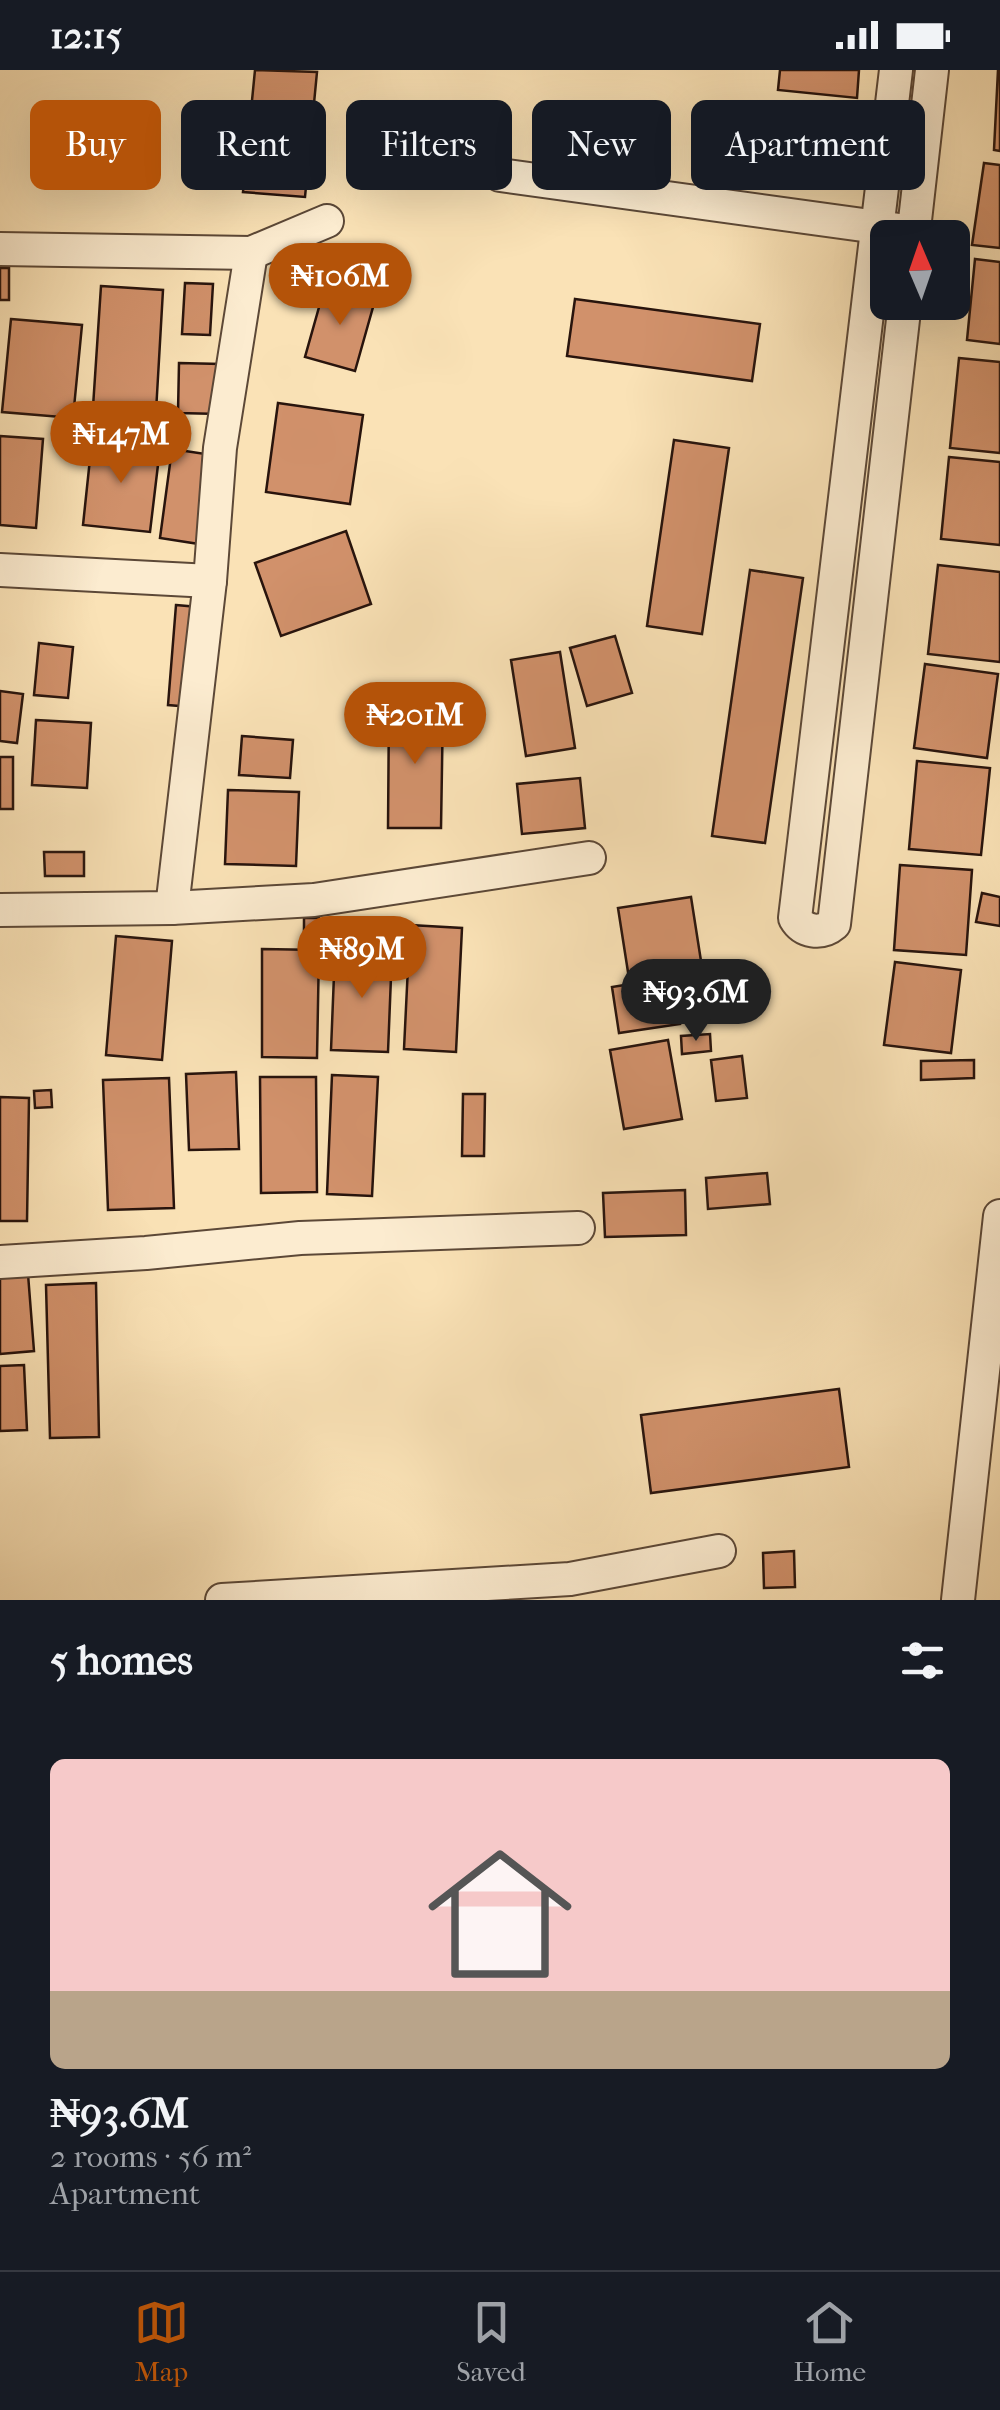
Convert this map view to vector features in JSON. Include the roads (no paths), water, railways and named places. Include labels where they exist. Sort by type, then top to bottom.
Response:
[{"type":"street","points":[[878,220],[896,70]]},
{"type":"street","points":[[915,220],[932,70]]},
{"type":"street","points":[[512,178],[870,225]]},
{"type":"street","points":[[0,249],[251,253],[327,221]]},
{"type":"street","points":[[172,908],[210,581],[220,448],[251,253]]},
{"type":"street","points":[[870,285],[795,918],[800,926],[813,931],[826,930],[834,924],[904,320]]},
{"type":"street","points":[[0,570],[210,581]]},
{"type":"street","points":[[0,910],[172,908],[314,900],[589,858]]},
{"type":"street","points":[[958,1600],[1000,1216]]},
{"type":"street","points":[[0,1262],[146,1254],[300,1238],[578,1228]]},
{"type":"street","points":[[222,1600],[572,1589],[719,1551]]}]
